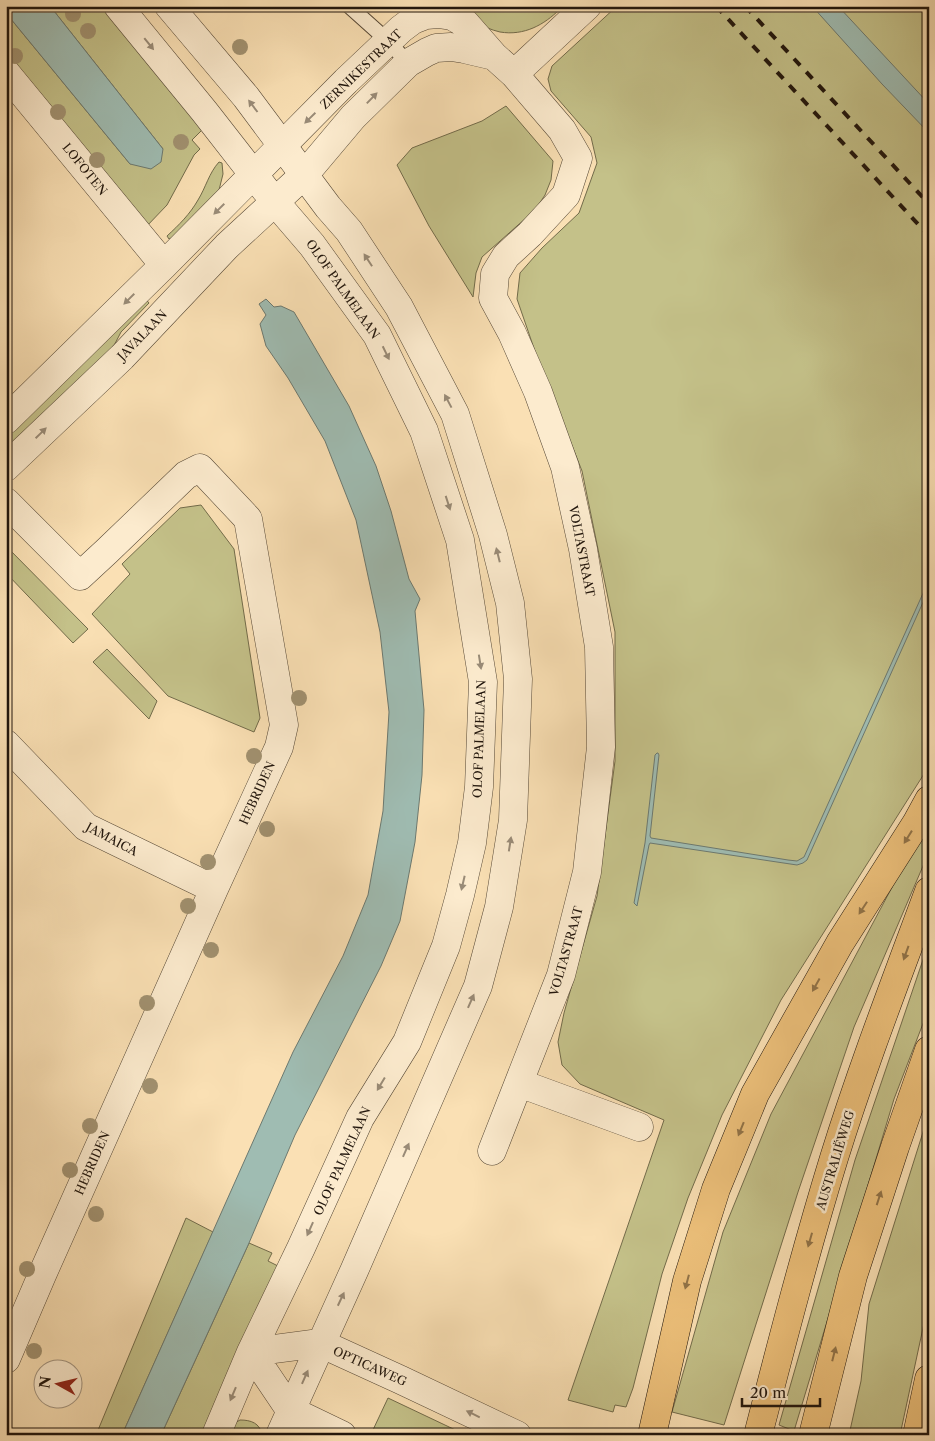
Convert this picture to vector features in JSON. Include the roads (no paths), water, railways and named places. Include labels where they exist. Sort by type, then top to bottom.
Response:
[{"type":"main road","points":[[652,1435],[687,1281],[716,1189],[755,1094],[840,943],[929,800]]},
{"type":"main road","name":"AUSTRALIËWEG","points":[[758,1435],[790,1311],[834,1158],[880,1024],[929,891]]},
{"type":"main road","points":[[813,1435],[854,1276],[895,1147],[929,1050]]},
{"type":"main road","points":[[917,1435],[929,1379]]},
{"type":"street","name":"OLOF PALMELAAN","points":[[118,6],[327,264],[377,335],[424,431],[460,540],[483,682],[478,787],[472,843],[446,946],[407,1042],[360,1118],[302,1248],[251,1352],[216,1435]]},
{"type":"street","points":[[169,6],[246,97],[328,207],[349,231],[399,307],[455,414],[493,535],[510,602],[518,679],[513,820],[500,907],[478,986],[354,1271],[280,1435]]},
{"type":"street","points":[[514,74],[587,6]]},
{"type":"street","name":"ZERNIKESTRAAT","points":[[253,175],[346,81],[413,20],[426,15],[452,16],[466,24],[494,56],[514,74]]},
{"type":"street","name":"ZERNIKESTRAAT","points":[[305,174],[353,117],[408,63],[436,48],[451,47],[494,56]]},
{"type":"street","name":"VOLTASTRAAT","points":[[492,1151],[561,975],[587,872],[601,747],[599,647],[583,549],[565,467],[538,392],[512,333],[493,298],[495,274],[506,256],[530,234],[566,195],[578,158],[562,130],[514,74]]},
{"type":"street","name":"LOFOTEN","points":[[10,86],[164,265]]},
{"type":"street","name":"JAVALAAN","points":[[6,467],[122,357],[227,246],[305,174]]},
{"type":"street","points":[[6,420],[253,175]]},
{"type":"street","name":"HEBRIDEN","points":[[6,502],[80,576],[186,475],[200,468],[248,519],[284,725],[279,747],[214,889],[6,1359]]},
{"type":"street","name":"JAMAICA","points":[[6,744],[86,827],[214,889]]},
{"type":"street","points":[[519,1083],[639,1127]]},
{"type":"street","name":"OPTICAWEG","points":[[251,1352],[320,1343],[517,1435]]},
{"type":"street","points":[[251,1352],[290,1410],[342,1435]]},
{"type":"lane","points":[[349,6],[408,63]]},
{"type":"water","points":[[6,6],[50,6],[163,149],[161,162],[151,169],[130,164],[6,13]]},
{"type":"water","points":[[812,6],[838,6],[929,104],[929,133],[882,84]]},
{"type":"water","points":[[266,299],[274,307],[281,306],[294,312],[349,406],[376,466],[391,511],[409,579],[420,599],[415,611],[424,710],[422,775],[415,842],[400,921],[381,966],[295,1135],[249,1243],[161,1435],[122,1435],[293,1052],[343,956],[368,895],[383,811],[389,712],[380,632],[356,520],[325,441],[288,378],[266,346],[260,324],[266,315],[259,304]]},
{"type":"water","points":[[929,580],[929,589],[807,860],[797,865],[650,843],[637,906],[634,903],[645,843],[655,755],[657,753],[659,755],[651,838],[788,860],[797,861],[804,857]]},
{"type":"railway","points":[[716,6],[929,236]]},
{"type":"railway","points":[[745,6],[929,204]]}]
